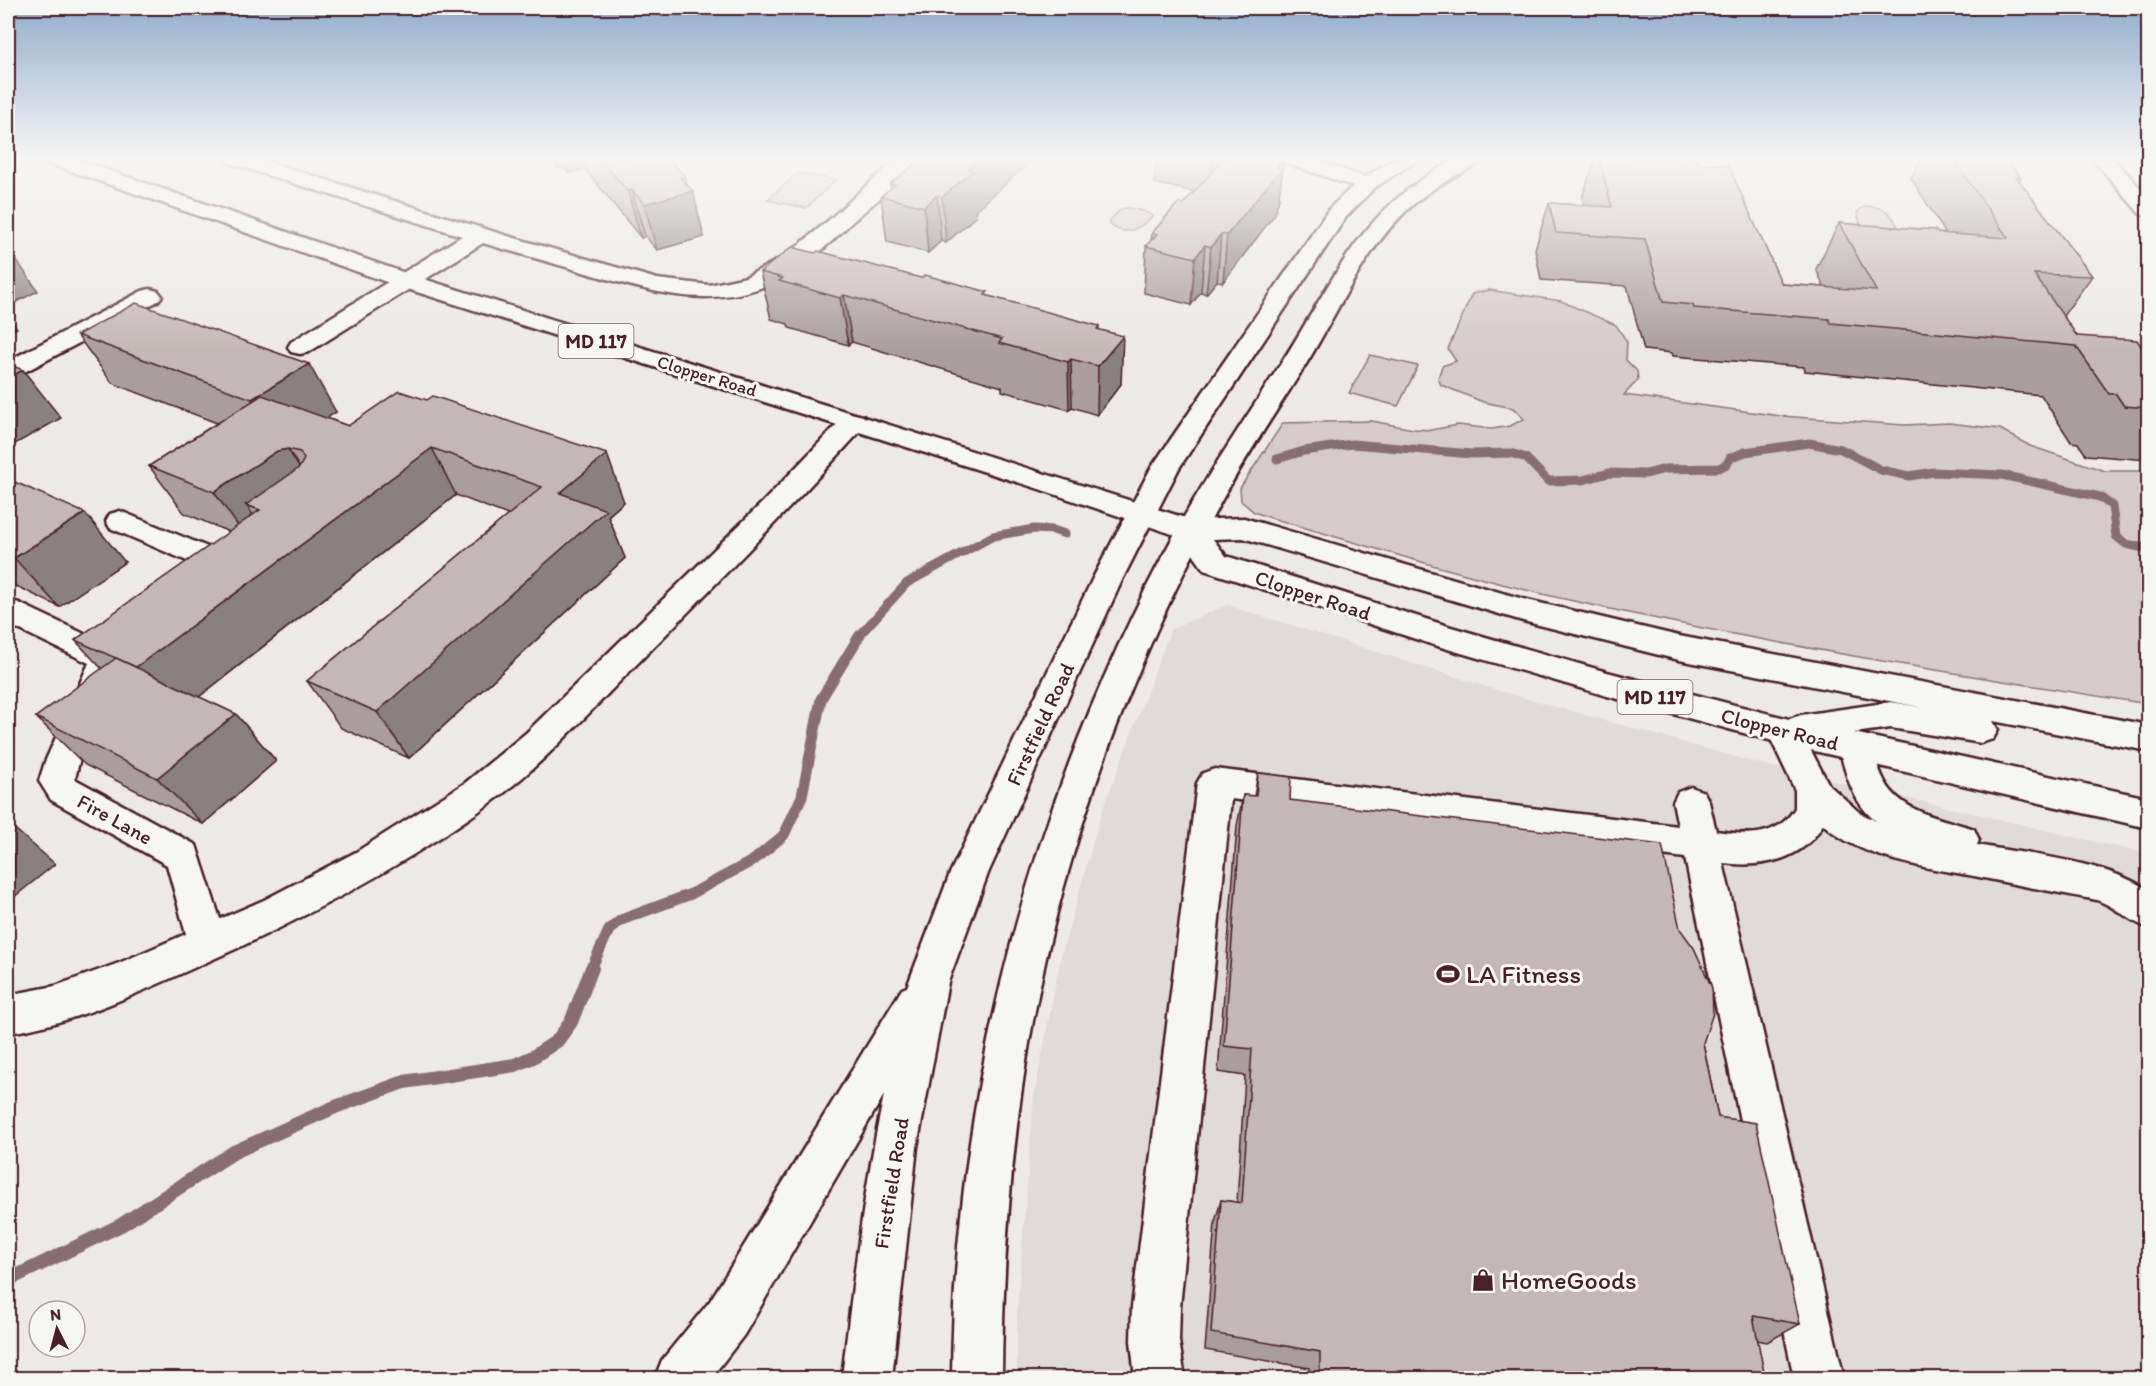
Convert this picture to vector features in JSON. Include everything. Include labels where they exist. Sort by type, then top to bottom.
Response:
[{"type":"main road","name":"Clopper Road","points":[[241,224],[430,289],[1191,530],[1244,528],[1523,610],[1678,648],[2148,738]]},
{"type":"main road","points":[[446,224],[677,291],[723,291],[747,286],[778,273],[806,253],[838,224]]},
{"type":"main road","name":"Firstfield Road","points":[[867,1378],[875,1297],[895,1147],[928,982],[970,871],[1140,513],[1165,468],[1331,224]]},
{"type":"main road","points":[[977,1378],[978,1307],[990,1167],[1013,1020],[1035,924],[1069,814],[1110,703],[1191,530],[1215,486],[1361,252],[1382,224]]},
{"type":"main road","points":[[300,347],[406,281],[492,238]]},
{"type":"main road","points":[[325,356],[430,289],[492,238]]},
{"type":"main road","points":[[8,371],[150,296]]},
{"type":"main road","points":[[8,1014],[55,1005],[129,978],[278,912],[369,863],[478,793],[538,742],[772,509],[854,422]]},
{"type":"main road","points":[[120,521],[242,562],[204,590]]},
{"type":"main road","name":"Clopper Road","points":[[1191,530],[1215,563],[1467,644],[1784,731],[2148,813]]},
{"type":"main road","name":"Fire Lane","points":[[8,611],[116,651],[62,762],[57,781],[63,790],[183,856],[207,943]]},
{"type":"main road","points":[[2100,730],[1985,731],[1891,715],[1784,731],[1813,792],[1829,810],[1847,824],[1873,837],[1914,849],[2097,884],[2120,892],[2148,911]]},
{"type":"main road","points":[[1856,748],[1870,790],[1882,806],[1894,816],[1958,839],[2099,866],[2136,884],[2148,893]]},
{"type":"main road","points":[[1160,1378],[1155,1341],[1156,1307],[1215,783],[1745,850],[1775,846],[1788,840],[1811,815],[1813,792]]},
{"type":"main road","points":[[1691,802],[1819,1378]]},
{"type":"main road","points":[[680,1378],[728,1318],[928,982]]},
{"type":"shaded area","points":[[1110,224],[1144,224],[1125,231]]},
{"type":"shaded area","points":[[1860,224],[1896,224],[1899,230],[1861,227]]},
{"type":"shaded area","points":[[1489,290],[1561,301],[1616,325],[1627,342],[1626,360],[1637,371],[1638,380],[1624,395],[1781,416],[1904,425],[1949,423],[2000,429],[2030,446],[2105,471],[2148,471],[2148,704],[1774,642],[1551,596],[1444,568],[1268,517],[1254,512],[1241,501],[1240,488],[1283,423],[1372,421],[1413,429],[1431,430],[1458,425],[1492,429],[1510,426],[1524,419],[1513,408],[1483,402],[1441,385],[1438,378],[1442,366],[1456,361],[1448,349],[1472,294]]},
{"type":"shaded area","points":[[1370,355],[1418,366],[1398,406],[1349,393]]},
{"type":"shaded area","points":[[1227,605],[1503,692],[1764,765],[2148,854],[2148,1378],[1017,1378],[1017,1313],[1034,1097],[1061,956],[1101,814],[1171,629]]},
{"type":"building","points":[[1160,224],[1236,224],[1227,235],[1221,234],[1211,247],[1205,245],[1195,258],[1146,246],[1157,234],[1152,233]]},
{"type":"building","points":[[1554,224],[1755,224],[1782,284],[1876,291],[1839,224],[2008,238],[1998,224],[2052,224],[2092,276],[2034,274],[2077,336],[2137,340],[2148,356],[2148,408],[2124,406],[2116,394],[2109,394],[2076,346],[1831,323],[1829,319],[1694,308],[1693,305],[1663,302],[1645,239],[1556,233]]},
{"type":"building","points":[[792,247],[815,253],[818,251],[921,278],[925,275],[988,292],[985,295],[1099,326],[1097,329],[1123,336],[1098,366],[1071,359],[1068,362],[999,343],[1002,339],[844,295],[840,298],[779,281],[783,278],[760,272]]},
{"type":"building","points":[[136,303],[309,364],[252,399],[77,335]]},
{"type":"building","points":[[8,364],[23,370],[8,378]]},
{"type":"building","points":[[399,391],[427,400],[433,396],[607,454],[560,493],[606,510],[377,712],[307,681],[542,487],[432,448],[136,667],[75,640],[260,510],[246,505],[299,468],[304,459],[300,452],[288,449],[277,451],[214,492],[149,466],[262,395],[348,426]]},
{"type":"building","points":[[8,479],[85,513],[14,558],[8,554]]},
{"type":"building","points":[[116,658],[236,714],[157,778],[36,717]]},
{"type":"building","points":[[1258,773],[1291,777],[1290,800],[1662,845],[1680,929],[1694,948],[1712,988],[1713,1013],[1703,1043],[1718,1117],[1756,1123],[1800,1324],[1753,1316],[1765,1378],[1320,1378],[1320,1352],[1211,1333],[1221,1200],[1242,1203],[1252,1049],[1224,1046],[1243,795],[1256,796]]},
{"type":"waterway","points":[[1277,459],[1304,451],[1352,444],[1472,454],[1511,453],[1526,458],[1548,481],[1583,480],[1609,473],[1646,474],[1665,469],[1719,468],[1727,464],[1730,458],[1745,452],[1809,443],[1841,449],[1881,470],[1909,476],[1934,472],[2002,475],[2100,497],[2112,506],[2116,536],[2126,544],[2148,549]]},
{"type":"waterway","points":[[858,637],[907,583],[993,536],[1034,529],[1053,530],[1065,534]]},
{"type":"waterway","points":[[591,969],[609,930],[621,920],[691,894],[754,860],[784,835],[802,796],[821,699],[860,635]]},
{"type":"waterway","points":[[8,1280],[121,1225],[234,1152],[335,1107],[404,1082],[515,1065],[533,1057],[557,1041],[571,1022],[592,968]]},
{"type":"place","name":"LA Fitness","points":[[1448,974]]},
{"type":"place","name":"HomeGoods","points":[[1483,1280]]}]
